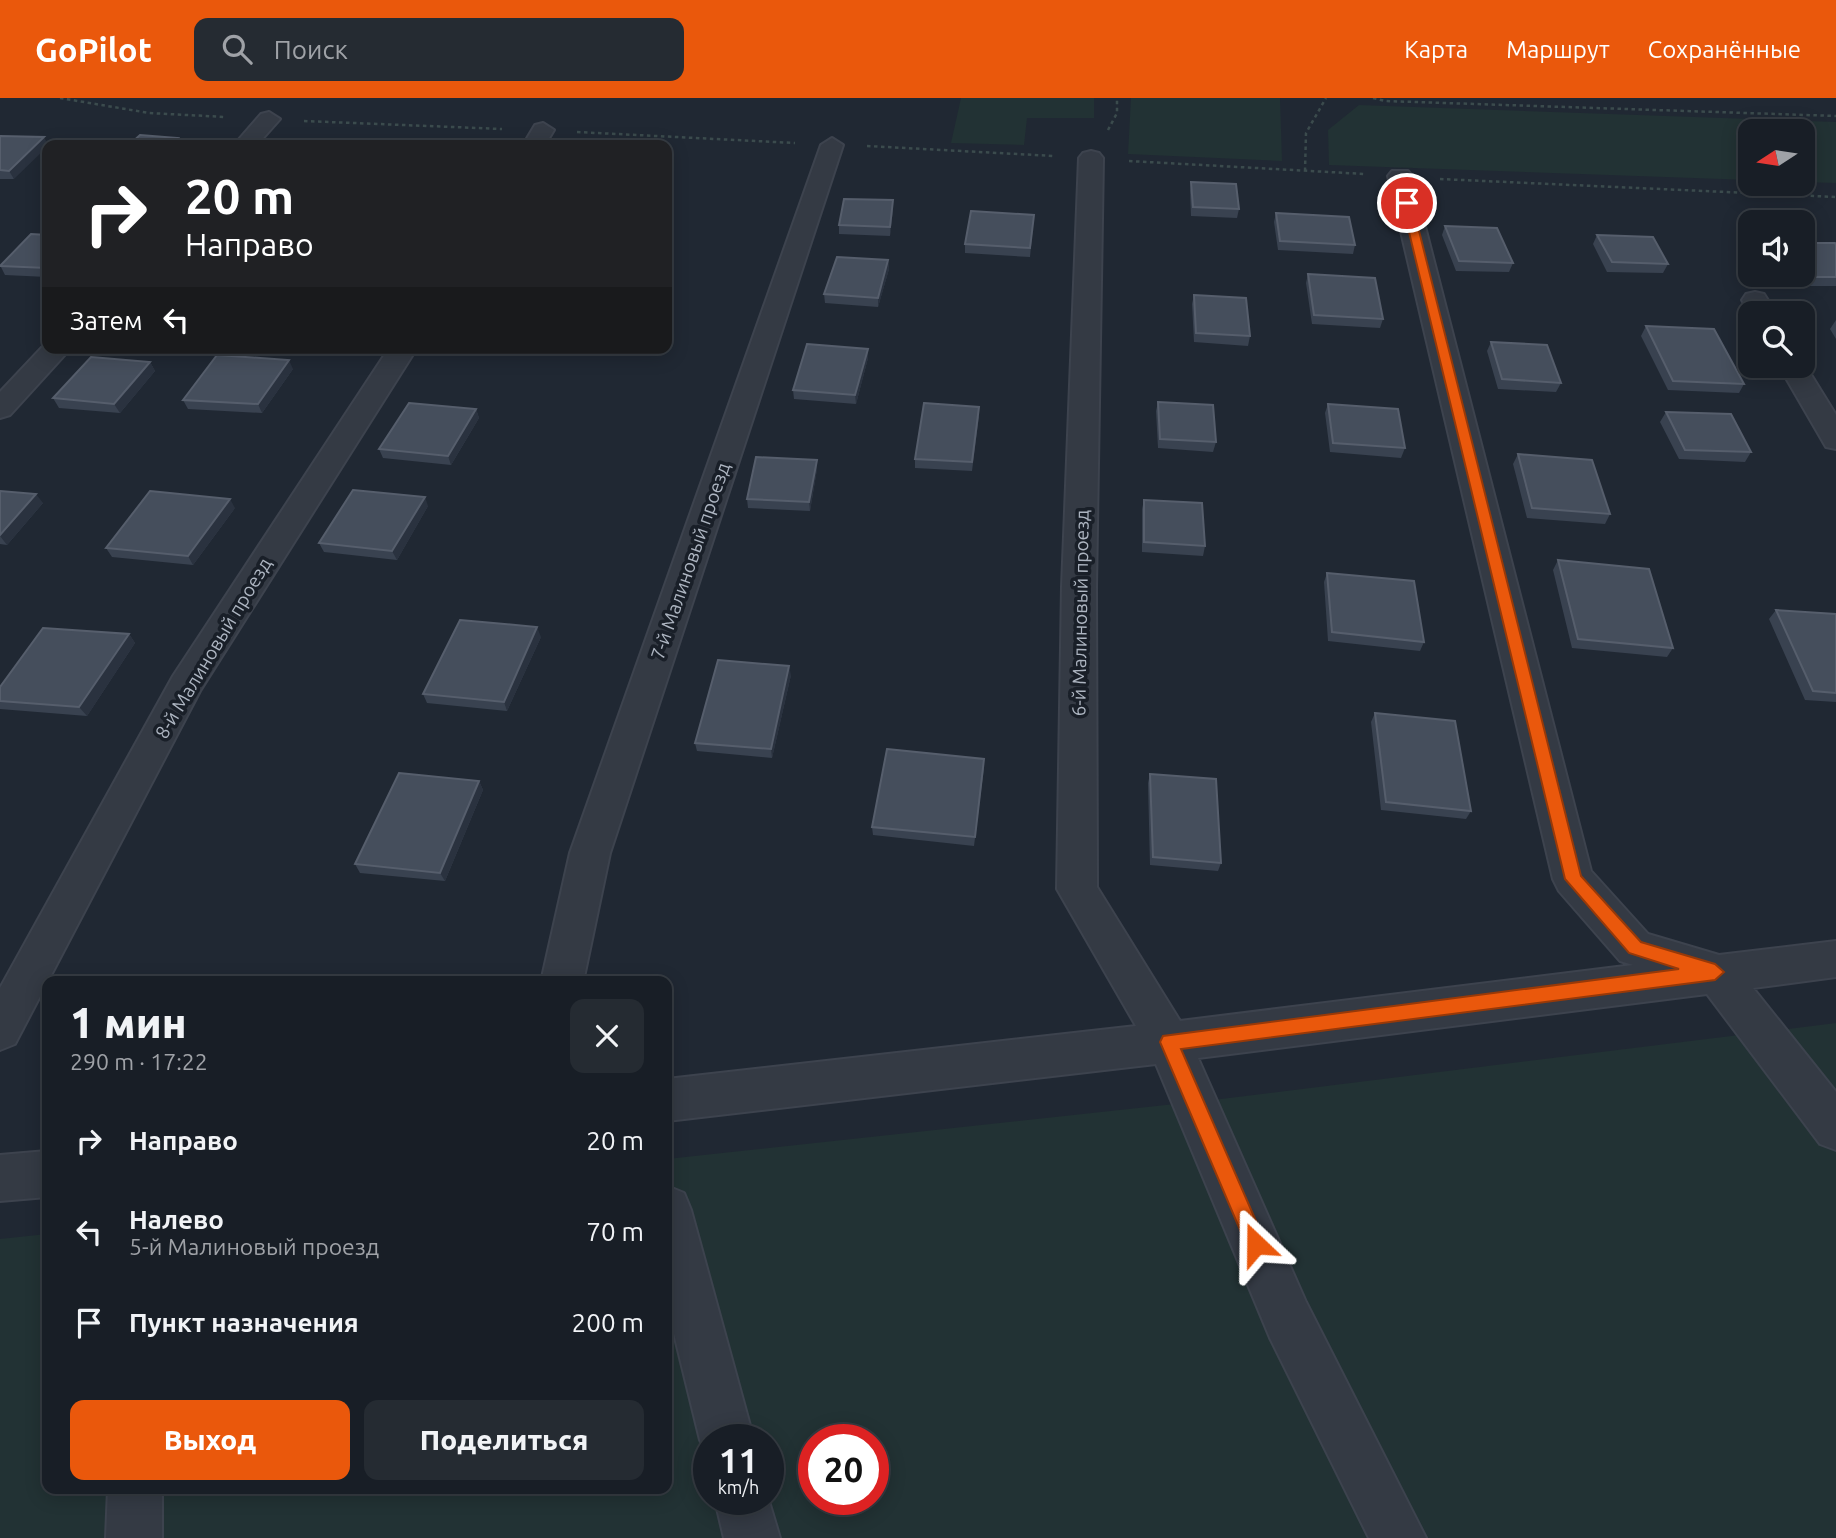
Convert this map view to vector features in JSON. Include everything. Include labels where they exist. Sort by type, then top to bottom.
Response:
[{"type":"street","points":[[250,140],[269,119]]},
{"type":"street","name":"7-й Малиновый проезд","points":[[563,976],[590,853],[832,145]]},
{"type":"street","name":"6-й Малиновый проезд","points":[[1091,158],[1079,587],[1077,888],[1169,1042],[1288,1320],[1398,1538]]},
{"type":"street","points":[[1400,176],[1573,879],[1635,948],[1715,972],[1836,1128]]},
{"type":"street","points":[[0,409],[51,354]]},
{"type":"street","name":"8-й Малиновый проезд","points":[[0,1030],[186,685],[399,354]]},
{"type":"street","points":[[1800,378],[1836,440]]},
{"type":"street","points":[[672,1099],[1169,1042],[1836,959]]},
{"type":"street","points":[[0,1178],[42,1174]]},
{"type":"street","points":[[672,1229],[723,1424]]},
{"type":"street","points":[[134,1538],[135,1494]]},
{"type":"street","points":[[746,1515],[752,1538]]},
{"type":"path","points":[[60,98],[65,102],[149,113],[539,138],[623,140]]},
{"type":"path","points":[[1305,171],[1306,133],[1326,98]]},
{"type":"path","points":[[1373,98],[1399,102],[1836,116]]},
{"type":"path","points":[[672,141],[832,145],[1836,197]]},
{"type":"shaded area","points":[[961,98],[1094,98],[1094,118],[1027,118],[1024,145],[951,143]]},
{"type":"shaded area","points":[[1131,98],[1280,98],[1282,161],[1128,154]]},
{"type":"shaded area","points":[[1359,105],[1752,119],[1738,119],[1738,180],[1329,165],[1328,130]]},
{"type":"shaded area","points":[[1815,121],[1836,122],[1836,183],[1815,182]]},
{"type":"shaded area","points":[[1836,1023],[1836,1538],[0,1538],[0,1239],[42,1235],[42,1494],[672,1494],[672,1158],[1221,1099]]},
{"type":"building","points":[[140,135],[178,138],[176,140],[134,140]]},
{"type":"building","points":[[0,136],[44,137],[9,171],[0,170]]},
{"type":"building","points":[[1191,182],[1236,184],[1239,209],[1193,207]]},
{"type":"building","points":[[844,199],[893,200],[890,227],[839,225]]},
{"type":"building","points":[[971,211],[1034,215],[1030,248],[965,244]]},
{"type":"building","points":[[1276,213],[1349,217],[1355,245],[1280,241]]},
{"type":"building","points":[[1445,226],[1497,228],[1513,263],[1459,261]]},
{"type":"building","points":[[31,234],[42,235],[42,268],[0,266]]},
{"type":"building","points":[[1597,235],[1653,237],[1668,264],[1612,262]]},
{"type":"building","points":[[1815,243],[1835,243],[1836,277],[1815,277]]},
{"type":"building","points":[[837,257],[888,260],[878,298],[824,294]]},
{"type":"building","points":[[1308,274],[1375,278],[1383,319],[1314,315]]},
{"type":"building","points":[[1194,295],[1246,298],[1250,336],[1196,333]]},
{"type":"building","points":[[1646,326],[1714,329],[1738,373],[1738,378],[1744,384],[1673,381]]},
{"type":"building","points":[[1491,342],[1547,345],[1561,383],[1502,379]]},
{"type":"building","points":[[807,344],[868,349],[855,395],[793,390]]},
{"type":"building","points":[[217,355],[289,360],[258,404],[183,400]]},
{"type":"building","points":[[91,357],[150,362],[114,404],[53,398]]},
{"type":"building","points":[[1158,402],[1213,405],[1216,442],[1160,439]]},
{"type":"building","points":[[409,403],[476,409],[448,456],[379,449]]},
{"type":"building","points":[[924,403],[979,407],[972,462],[915,459]]},
{"type":"building","points":[[1328,404],[1398,409],[1405,448],[1333,443]]},
{"type":"building","points":[[1666,412],[1731,414],[1751,452],[1685,450]]},
{"type":"building","points":[[1518,454],[1592,460],[1610,514],[1532,508]]},
{"type":"building","points":[[756,457],[817,460],[809,502],[747,499]]},
{"type":"building","points":[[353,490],[425,497],[392,551],[319,543]]},
{"type":"building","points":[[0,491],[36,494],[0,535]]},
{"type":"building","points":[[150,491],[230,499],[188,556],[106,548]]},
{"type":"building","points":[[1144,500],[1202,503],[1205,546],[1144,542]]},
{"type":"building","points":[[1558,560],[1649,569],[1673,648],[1578,639]]},
{"type":"building","points":[[1327,573],[1414,581],[1424,642],[1332,632]]},
{"type":"building","points":[[1776,610],[1836,614],[1836,693],[1813,691]]},
{"type":"building","points":[[460,620],[537,627],[504,702],[423,694]]},
{"type":"building","points":[[43,628],[129,634],[79,707],[0,701],[0,687]]},
{"type":"building","points":[[718,660],[789,666],[771,749],[695,743]]},
{"type":"building","points":[[1375,713],[1455,721],[1471,811],[1386,802]]},
{"type":"building","points":[[887,749],[984,759],[975,837],[872,827]]},
{"type":"building","points":[[399,773],[479,781],[440,873],[355,864]]},
{"type":"building","points":[[1150,774],[1216,779],[1221,863],[1153,857]]},
{"type":"route","points":[[1256,1244],[1169,1042],[1715,972],[1635,948],[1573,879],[1407,203]]}]
